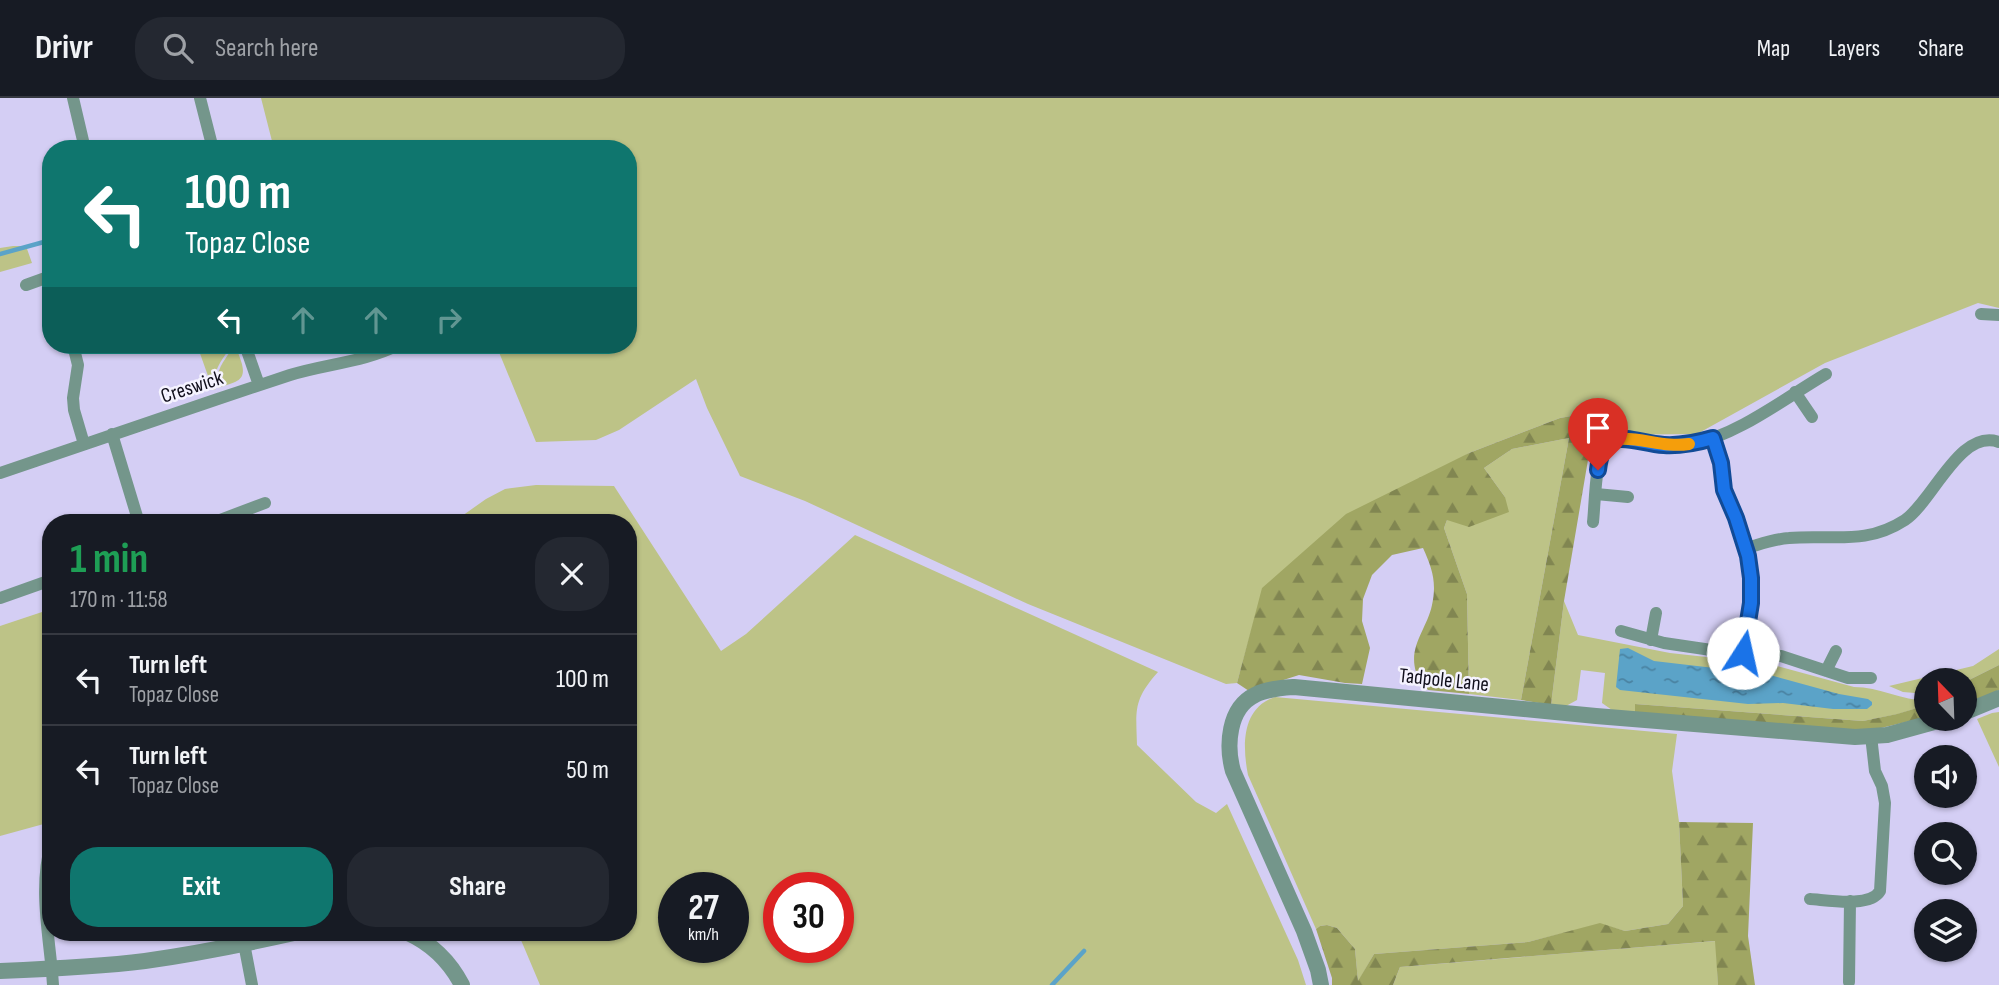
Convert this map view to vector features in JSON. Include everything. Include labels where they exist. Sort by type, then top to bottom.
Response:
[{"type":"street","points":[[73,98],[83,140]]},
{"type":"street","points":[[200,98],[211,140]]},
{"type":"street","points":[[26,285],[42,280]]},
{"type":"street","points":[[1980,314],[1999,315]]},
{"type":"street","points":[[75,354],[78,365],[74,410],[85,444]]},
{"type":"street","points":[[248,354],[259,385]]},
{"type":"street","name":"Creswick","points":[[0,473],[259,385],[313,368],[373,354]]},
{"type":"street","points":[[1593,522],[1600,455],[1603,448],[1613,441],[1627,439],[1683,445],[1713,438],[1754,418],[1826,374]]},
{"type":"street","points":[[1795,392],[1812,417]]},
{"type":"street","points":[[112,434],[136,514]]},
{"type":"street","points":[[1713,438],[1721,463],[1724,490],[1747,548],[1751,588],[1743,653]]},
{"type":"street","points":[[1747,548],[1786,538],[1839,539],[1867,536],[1891,527],[1916,511],[1971,445],[1985,440],[1999,442]]},
{"type":"street","points":[[1596,494],[1628,497]]},
{"type":"street","points":[[243,514],[263,508]]},
{"type":"street","points":[[0,598],[42,583]]},
{"type":"street","points":[[1651,640],[1656,613]]},
{"type":"street","points":[[1621,631],[1651,640],[1718,651],[1781,656],[1848,678],[1871,678]]},
{"type":"street","points":[[1826,671],[1836,651]]},
{"type":"street","name":"Tadpole Lane","points":[[1321,985],[1304,931],[1230,760],[1233,722],[1240,707],[1254,695],[1294,687],[1810,734],[1871,736],[1887,735],[1914,728]]},
{"type":"street","points":[[1978,707],[1999,698]]},
{"type":"street","points":[[1810,899],[1865,901],[1877,897],[1882,881],[1885,803],[1882,786],[1875,771],[1871,736]]},
{"type":"street","points":[[1849,982],[1850,901]]},
{"type":"street","points":[[49,941],[52,977]]},
{"type":"street","points":[[0,971],[52,977],[146,961],[230,941]]},
{"type":"street","points":[[244,941],[252,985]]},
{"type":"street","points":[[429,941],[462,985]]},
{"type":"green space","points":[[261,98],[1999,98],[1999,308],[1978,303],[1825,363],[1697,434],[1599,435],[1583,414],[1560,418],[1469,453],[1263,588],[1237,683],[1226,684],[1028,604],[805,501],[740,476],[696,379],[619,430],[596,440],[536,442],[500,354],[637,354],[637,140],[272,140]]},
{"type":"green space","points":[[26,246],[32,263],[0,272],[0,248]]},
{"type":"green space","points":[[200,354],[226,354],[216,371],[216,389],[213,390]]},
{"type":"green space","points":[[229,354],[239,354],[243,373],[239,380],[218,388],[218,375]]},
{"type":"green space","points":[[1583,414],[1599,435],[1589,454],[1564,601],[1551,705],[1521,700],[1569,438],[1512,449],[1484,468],[1505,497],[1509,512],[1469,527],[1447,520],[1444,528],[1467,594],[1469,694],[1428,690],[1416,672],[1414,654],[1430,614],[1434,589],[1431,569],[1423,548],[1392,555],[1372,575],[1363,599],[1362,621],[1370,648],[1362,684],[1299,675],[1249,691],[1237,683],[1262,588],[1346,514],[1469,453],[1560,418]]},
{"type":"green space","points":[[1569,438],[1521,700],[1469,694],[1467,594],[1444,528],[1447,520],[1505,497],[1484,468],[1512,449]]},
{"type":"green space","points":[[536,485],[614,486],[632,514],[465,514],[505,489]]},
{"type":"green space","points":[[637,521],[721,651],[746,634],[855,535],[1158,672],[1140,698],[1136,723],[1137,745],[1196,802],[1216,813],[1227,804],[1298,960],[1306,985],[540,985],[521,941],[637,941]]},
{"type":"green space","points":[[1564,601],[1578,635],[1670,653],[1770,664],[1854,687],[1914,699],[1914,709],[1863,721],[1635,704],[1635,713],[1612,710],[1602,703],[1605,673],[1581,670],[1577,700],[1566,706],[1551,705]]},
{"type":"green space","points":[[42,612],[42,824],[0,836],[0,626]]},
{"type":"green space","points":[[1999,649],[1999,665],[1978,676],[1978,668],[1965,668],[1973,666]]},
{"type":"green space","points":[[1999,665],[1999,690],[1978,700],[1978,676]]},
{"type":"green space","points":[[1914,680],[1914,693],[1903,692],[1889,686]]},
{"type":"green space","points":[[1275,697],[1677,734],[1672,771],[1679,822],[1683,906],[1668,924],[1625,931],[1600,924],[1528,942],[1374,954],[1358,982],[1355,949],[1337,928],[1327,925],[1316,929],[1248,775],[1245,740],[1250,719],[1264,702]]},
{"type":"green space","points":[[1635,704],[1863,721],[1914,709],[1914,720],[1854,732],[1635,713]]},
{"type":"green space","points":[[1999,712],[1999,767],[1978,721],[1978,719]]},
{"type":"green space","points":[[1679,822],[1753,823],[1748,936],[1755,985],[1718,985],[1715,941],[1400,967],[1393,985],[1332,985],[1316,929],[1320,926],[1337,928],[1355,949],[1358,981],[1374,954],[1528,942],[1600,923],[1625,931],[1668,924],[1683,906]]},
{"type":"green space","points":[[1716,941],[1718,985],[1393,985],[1400,967]]},
{"type":"water","points":[[1628,648],[1654,661],[1766,674],[1868,699],[1872,705],[1867,709],[1833,709],[1783,703],[1748,704],[1620,690],[1616,687],[1620,649]]},
{"type":"waterway","points":[[0,254],[42,242]]},
{"type":"waterway","points":[[1052,985],[1084,951]]},
{"type":"slow traffic","points":[[1618,439],[1668,445],[1689,444]]},
{"type":"route","points":[[1598,470],[1603,448],[1619,439],[1683,445],[1713,438],[1721,463],[1724,490],[1747,548],[1751,603],[1743,653]]}]
